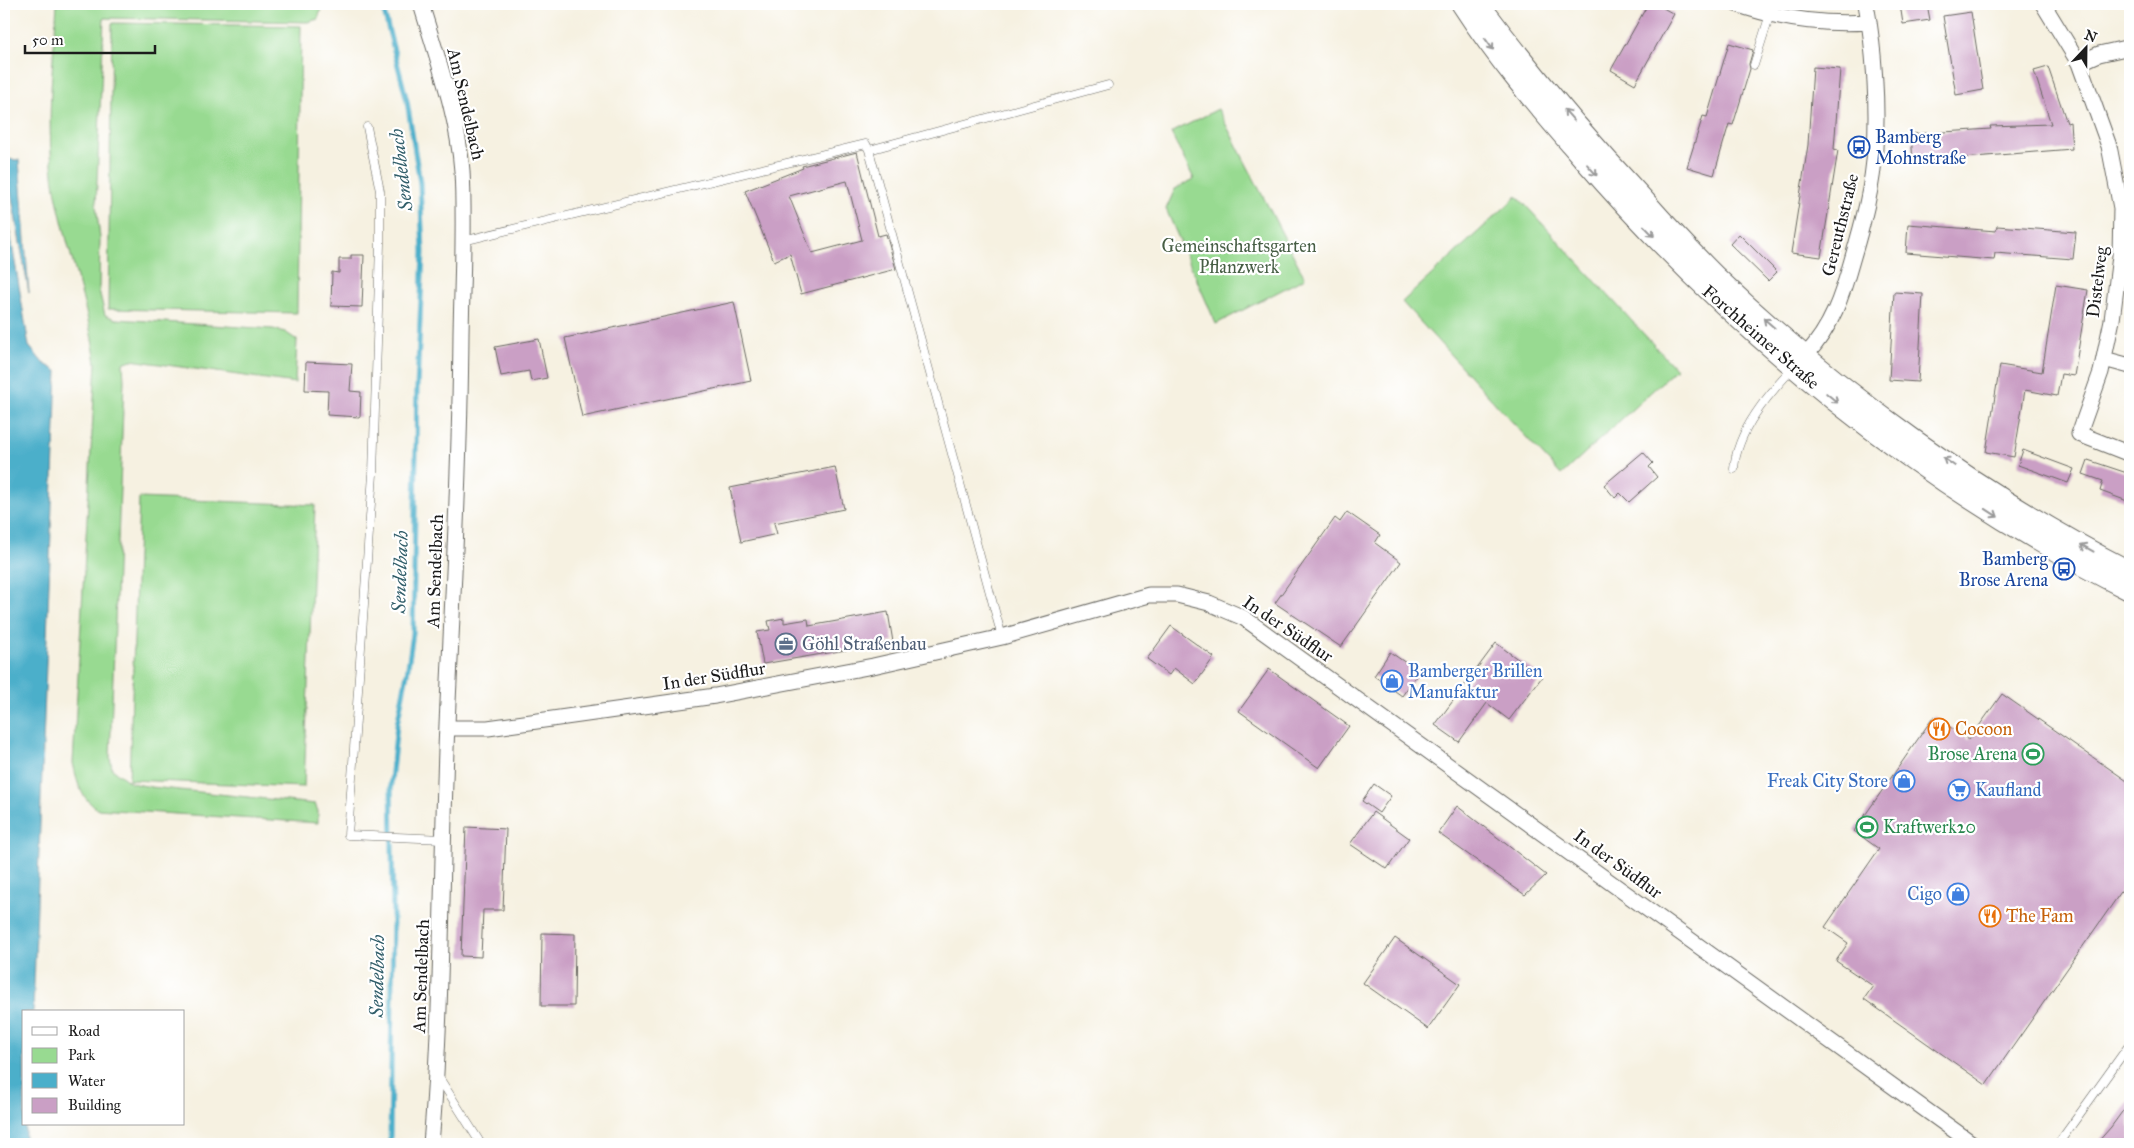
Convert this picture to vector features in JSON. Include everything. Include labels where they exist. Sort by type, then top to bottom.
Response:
[{"type":"street","name":"Am Sendelbach","points":[[422,4],[454,119],[462,170],[460,396],[447,728],[437,1075],[431,1144]]},
{"type":"street","name":"Forchheimer Straße","points":[[1461,4],[1500,59],[1540,109],[1615,196],[1701,285],[1748,329],[1800,361],[1961,470],[2058,531],[2130,571]]},
{"type":"street","name":"Forchheimer Straße","points":[[1480,4],[1549,93],[1670,228],[1844,408],[1952,487],[2039,542],[2130,591]]},
{"type":"street","points":[[1736,4],[1770,14],[1828,22],[1869,22]]},
{"type":"street","name":"Gereuthstraße","points":[[1800,361],[1827,328],[1834,313],[1866,212],[1876,148],[1869,22],[1866,4]]},
{"type":"street","name":"Distelweg","points":[[2043,4],[2079,63],[2106,139],[2125,208],[2117,283],[2104,359],[2079,434],[2130,454]]},
{"type":"street","points":[[2079,63],[2099,54],[2130,47]]},
{"type":"street","points":[[2104,359],[2130,366]]},
{"type":"street","name":"In der Südflur","points":[[447,728],[488,728],[715,696],[873,666],[1002,638],[1149,595],[1177,595],[1201,601],[1244,618],[1973,1144]]},
{"type":"lane","points":[[1754,65],[1770,14]]},
{"type":"lane","points":[[868,150],[1108,85]]},
{"type":"lane","points":[[367,127],[380,191],[380,244],[372,474],[348,835],[444,838]]},
{"type":"lane","points":[[462,241],[866,144],[1002,638]]},
{"type":"lane","points":[[1734,469],[1735,452],[1745,431],[1766,400],[1800,361]]},
{"type":"lane","points":[[2058,1144],[2130,1044]]},
{"type":"lane","points":[[437,1075],[481,1144]]},
{"type":"green space","points":[[57,4],[320,4],[321,9],[318,19],[308,22],[104,18],[96,205],[100,238],[99,290],[105,315],[116,319],[273,329],[285,332],[297,340],[295,383],[131,360],[123,363],[124,381],[110,757],[112,769],[131,783],[151,787],[315,804],[318,811],[318,823],[97,809],[86,799],[78,783],[73,763],[96,363],[88,319],[55,189],[52,166],[50,120]]},
{"type":"green space","points":[[112,23],[301,26],[297,313],[108,309]]},
{"type":"green space","name":"Gemeinschaftsgarten Pflanzwerk","points":[[1218,109],[1305,278],[1216,324],[1166,209],[1175,189],[1194,179],[1171,133]]},
{"type":"green space","points":[[1517,196],[1676,369],[1561,475],[1402,302]]},
{"type":"green space","points":[[139,498],[315,505],[304,787],[129,780]]},
{"type":"water","points":[[5,159],[19,160],[29,293]]},
{"type":"water","points":[[4,196],[29,346],[43,363],[57,371],[33,1010],[22,1010],[22,1126],[25,1126],[25,1144],[4,1144]]},
{"type":"building","points":[[1648,4],[1656,4],[1674,14],[1635,84],[1611,70]]},
{"type":"building","points":[[1900,4],[1927,4],[1930,20],[1903,24]]},
{"type":"building","points":[[1971,12],[1983,90],[1956,95],[1943,16]]},
{"type":"building","points":[[1729,43],[1753,50],[1749,64],[1750,69],[1733,125],[1729,124],[1714,175],[1687,167],[1703,116],[1707,117]]},
{"type":"building","points":[[1813,67],[1840,69],[1834,149],[1838,150],[1821,257],[1791,253],[1808,145]]},
{"type":"building","points":[[2048,67],[2067,123],[2070,122],[2072,149],[1913,162],[1911,134],[1991,129],[1990,126],[2051,124],[2034,71]]},
{"type":"building","points":[[857,152],[878,236],[886,234],[896,269],[801,294],[790,254],[774,261],[745,191],[803,168],[802,166]],"holes":[[[847,181],[862,240],[812,253],[789,196]]]},
{"type":"building","points":[[1908,224],[1996,231],[1997,226],[2076,232],[2073,259],[1995,253],[1994,260],[1906,253]]},
{"type":"building","points":[[1739,234],[1777,272],[1768,281],[1730,244]]},
{"type":"building","points":[[351,255],[364,255],[362,307],[331,306],[332,272],[339,273],[339,259],[351,259]]},
{"type":"building","points":[[2056,285],[2088,290],[2074,376],[2061,374],[2057,396],[2025,390],[2014,457],[1986,452],[2000,365],[2042,372]]},
{"type":"building","points":[[1894,292],[1923,294],[1918,382],[1889,380]]},
{"type":"building","points":[[734,302],[751,381],[582,417],[565,338]]},
{"type":"building","points":[[539,339],[547,378],[531,381],[529,371],[501,376],[495,347]]},
{"type":"building","points":[[306,362],[352,364],[350,391],[361,392],[360,417],[327,415],[328,391],[305,390]]},
{"type":"building","points":[[2023,450],[2074,469],[2068,483],[2018,465]]},
{"type":"building","points":[[1643,452],[1653,463],[1649,467],[1657,477],[1629,502],[1620,493],[1615,498],[1604,485]]},
{"type":"building","points":[[2088,460],[2130,474],[2130,502],[2100,491],[2103,481],[2083,474]]},
{"type":"building","points":[[835,467],[844,509],[774,523],[777,534],[741,542],[730,488]]},
{"type":"building","points":[[1347,512],[1380,535],[1375,543],[1401,562],[1341,647],[1275,603],[1335,518],[1340,522]]},
{"type":"building","points":[[888,612],[893,642],[763,664],[757,632],[770,630],[768,621],[784,618],[784,623],[808,619],[809,626]]},
{"type":"building","points":[[1171,626],[1214,657],[1195,684],[1174,668],[1169,675],[1147,659]]},
{"type":"building","points":[[1496,643],[1542,677],[1509,720],[1487,703],[1459,742],[1435,725]]},
{"type":"building","points":[[1390,652],[1419,672],[1402,696],[1374,676]]},
{"type":"building","points":[[1269,669],[1349,726],[1319,768],[1239,711]]},
{"type":"building","points":[[2002,694],[2130,783],[2130,879],[1986,1085],[1864,999],[1873,986],[1836,961],[1848,943],[1825,927],[1879,849],[1854,831],[1934,716],[1969,740]]},
{"type":"building","points":[[1374,784],[1391,796],[1379,813],[1362,801]]},
{"type":"building","points":[[1457,806],[1546,875],[1525,895],[1438,833]]},
{"type":"building","points":[[1373,812],[1409,838],[1387,869],[1350,844]]},
{"type":"building","points":[[466,827],[506,829],[503,910],[483,910],[481,957],[461,956]]},
{"type":"building","points":[[542,933],[575,934],[574,1006],[541,1006]]},
{"type":"building","points":[[1395,938],[1460,984],[1428,1029],[1363,983]]},
{"type":"building","points":[[2130,1101],[2130,1144],[2096,1144],[2111,1127]]},
{"type":"waterway","name":"Sendelbach","points":[[382,4],[407,101],[420,183],[423,252],[417,388],[413,633],[397,725],[391,781],[393,915],[390,1144]]},
{"type":"place","name":"Bamberg Mohnstraße","points":[[1859,147]]},
{"type":"place","name":"Bamberg Brose Arena","points":[[2064,569]]},
{"type":"place","name":"Göhl Straßenbau","points":[[786,644]]},
{"type":"place","name":"Bamberger Brillen Manufaktur","points":[[1392,681]]},
{"type":"place","name":"Cocoon","points":[[1939,729]]},
{"type":"place","name":"Brose Arena","points":[[2033,754]]},
{"type":"place","name":"Freak City Store","points":[[1904,781]]},
{"type":"place","name":"Kaufland","points":[[1959,790]]},
{"type":"place","name":"Kraftwerk20","points":[[1867,827]]},
{"type":"place","name":"Cigo","points":[[1958,894]]},
{"type":"place","name":"The Fam","points":[[1990,916]]}]
